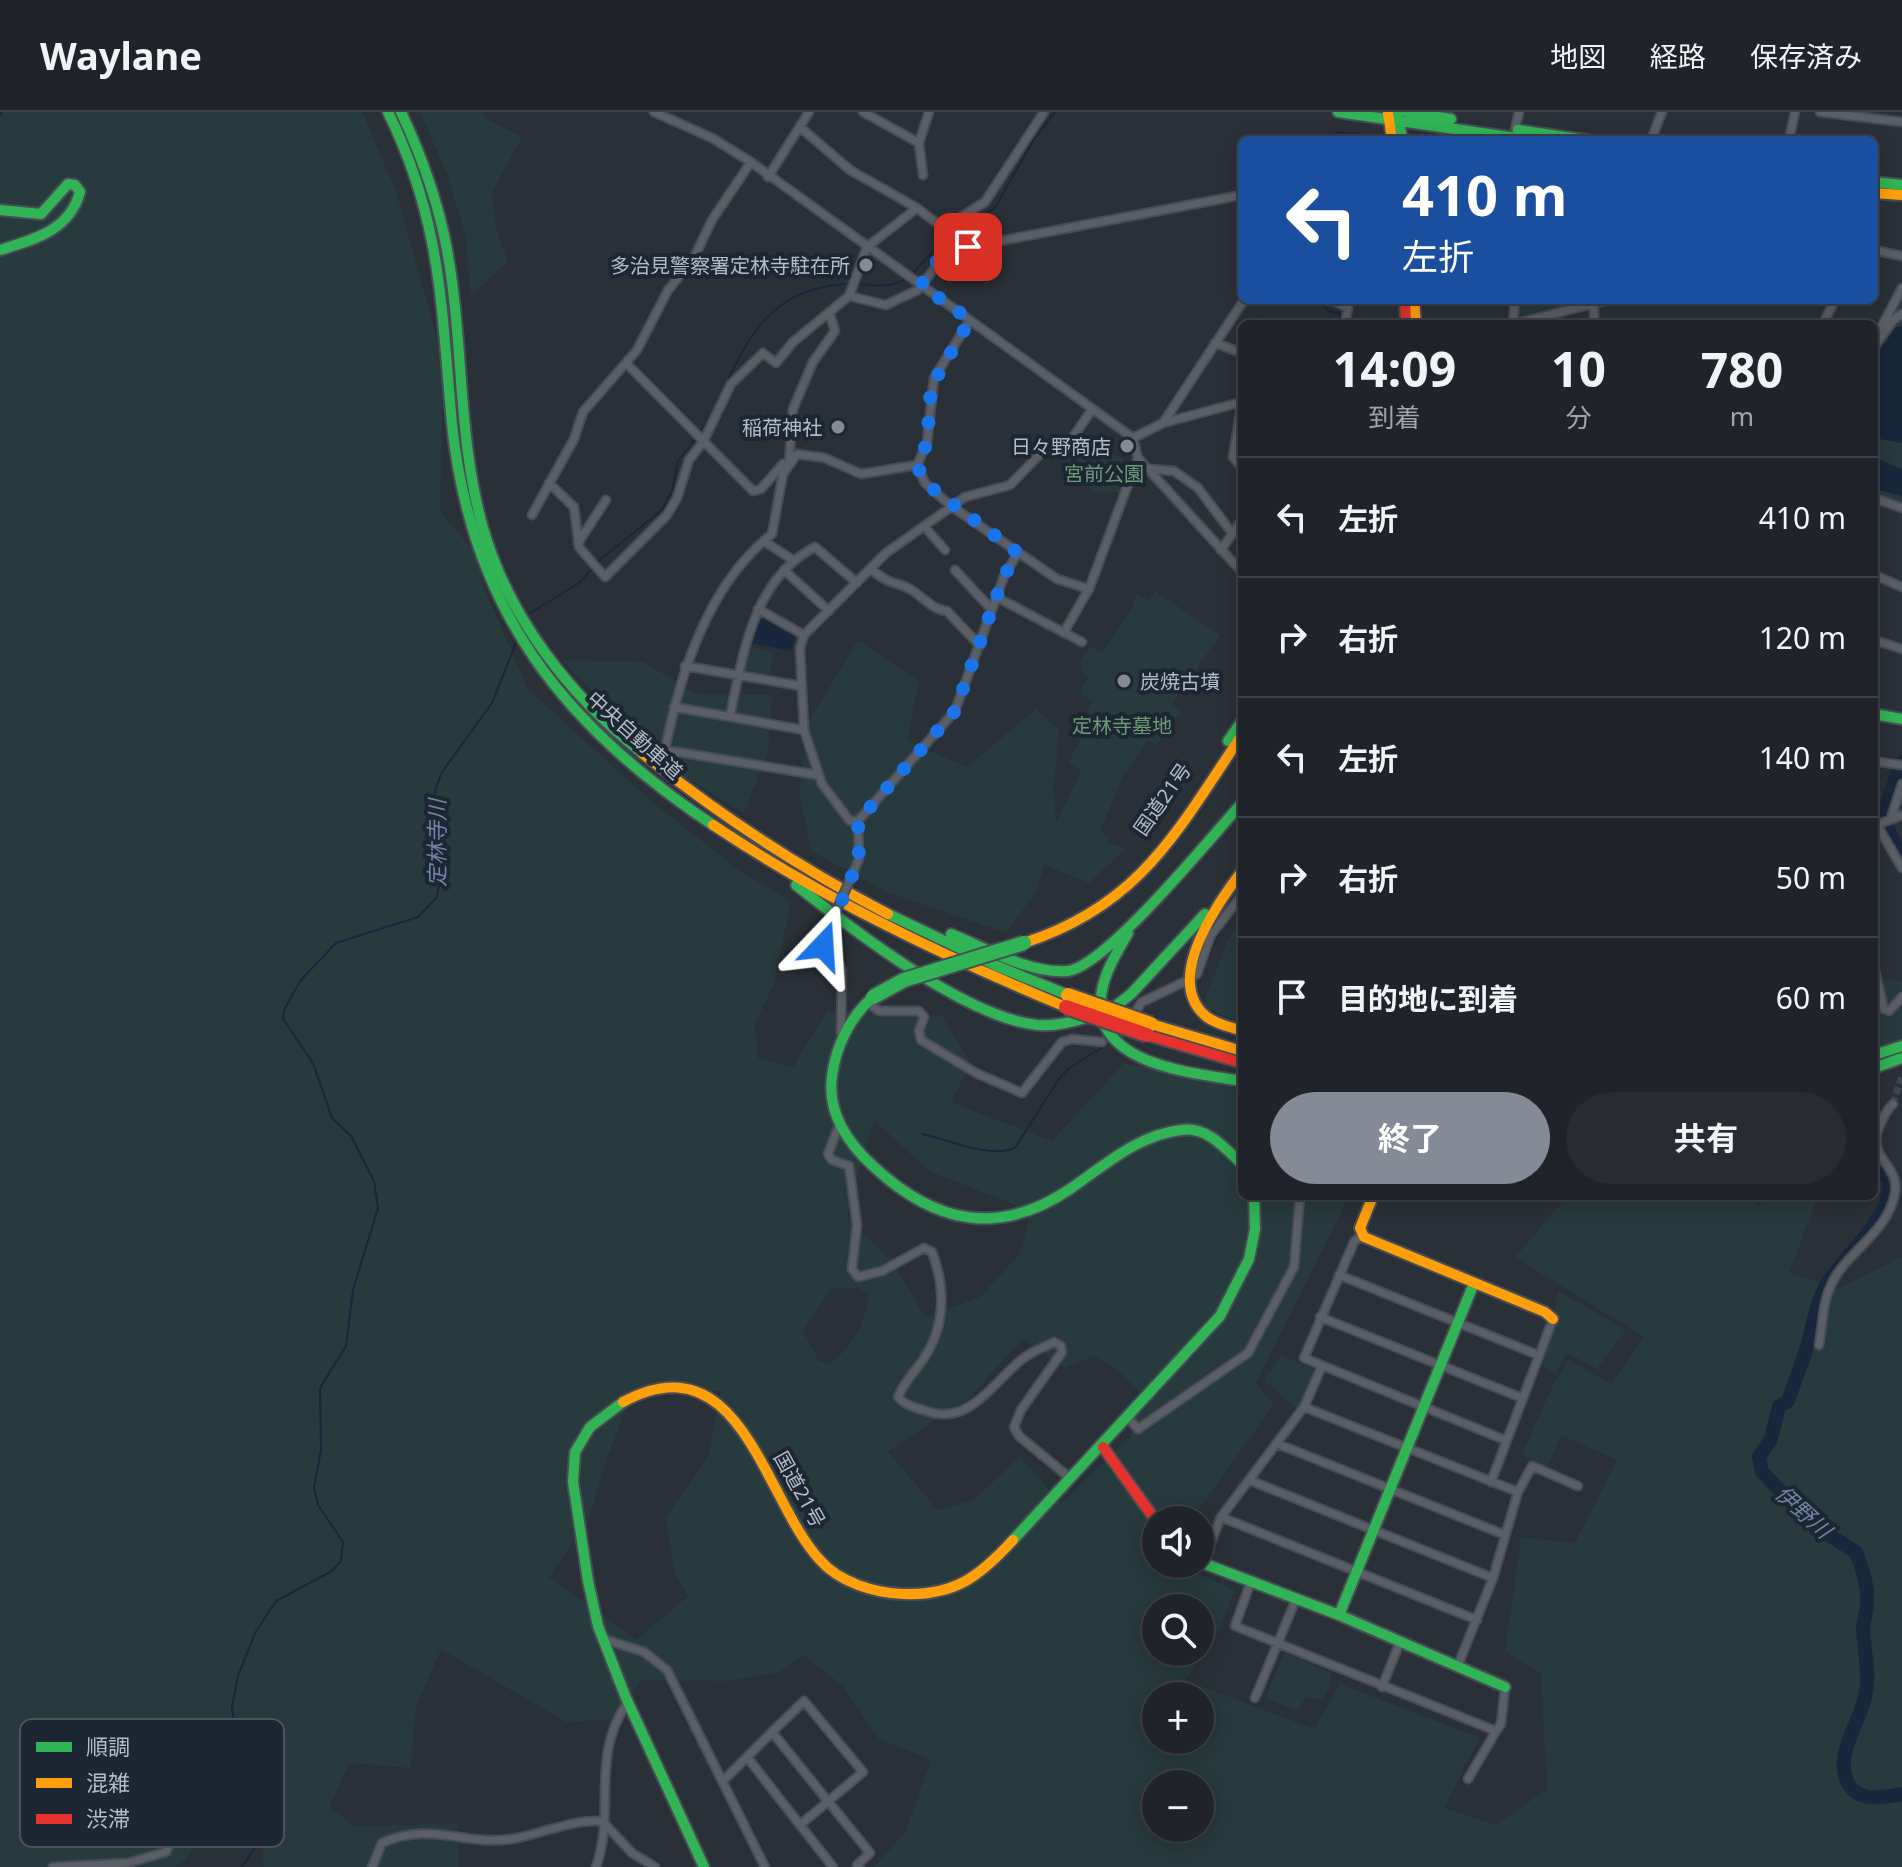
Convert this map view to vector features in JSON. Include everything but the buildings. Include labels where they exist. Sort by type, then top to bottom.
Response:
[{"type":"main road","name":"中央自動車道","points":[[388,112],[416,171],[434,228],[443,283],[458,470],[471,528],[502,594]]},
{"type":"main road","name":"中央自動車道","points":[[401,112],[428,168],[445,226],[457,310],[472,478],[502,594],[516,635],[631,745],[738,823],[859,898],[1067,1001]]},
{"type":"main road","points":[[1338,112],[1396,115],[1514,135]]},
{"type":"main road","points":[[1393,136],[1396,115]]},
{"type":"main road","points":[[1396,115],[1401,136]]},
{"type":"main road","points":[[1878,182],[1902,185]]},
{"type":"main road","points":[[0,210],[16,215],[41,214],[68,184],[75,185],[80,192],[76,207],[58,228],[41,239],[0,250]]},
{"type":"main road","points":[[1878,193],[1902,195]]},
{"type":"main road","name":"中央自動車道","points":[[547,667],[584,719],[644,773],[770,863],[926,946],[1067,1001],[1238,1062]]},
{"type":"main road","points":[[1878,715],[1902,719]]},
{"type":"main road","name":"国道21号","points":[[1112,899],[1238,726]]},
{"type":"main road","name":"国道21号","points":[[1238,741],[1159,852],[1112,899],[1088,918],[1063,931],[904,980],[870,999],[850,1021],[832,1073],[832,1100],[839,1123],[860,1153],[894,1184],[940,1212],[967,1218],[1012,1218],[1037,1207],[1144,1138],[1166,1130],[1186,1128],[1211,1135],[1230,1148],[1238,1159]]},
{"type":"main road","points":[[1205,788],[1238,760]]},
{"type":"main road","points":[[738,823],[965,941],[1034,967],[1068,971],[1088,964],[1134,922],[1238,807]]},
{"type":"main road","points":[[770,863],[847,925],[977,1005],[1035,1025],[1103,1014],[1131,994],[1238,876]]},
{"type":"main road","points":[[1216,902],[1197,949],[1190,986],[1196,1005],[1206,1016],[1238,1029]]},
{"type":"main road","points":[[1134,922],[1109,971],[1101,996],[1104,1016],[1113,1039],[1133,1055],[1149,1061],[1238,1080]]},
{"type":"main road","name":"中央自動車道","points":[[1149,1030],[1238,1050]]},
{"type":"main road","points":[[1878,1054],[1902,1046]]},
{"type":"main road","points":[[1878,1067],[1902,1058]]},
{"type":"main road","name":"国道21号","points":[[704,1867],[650,1757],[602,1638],[587,1567],[572,1465],[578,1442],[595,1423],[631,1397],[672,1386],[689,1390],[727,1410],[750,1438],[811,1550],[826,1568],[843,1578],[875,1589],[933,1594],[968,1583],[983,1573],[1103,1447],[1220,1316],[1245,1274],[1256,1231],[1254,1200]]},
{"type":"main road","points":[[1371,1200],[1360,1228],[1362,1235],[1545,1312],[1553,1319]]},
{"type":"main road","points":[[1339,1615],[1474,1283]]},
{"type":"main road","points":[[1103,1447],[1145,1506]]},
{"type":"main road","points":[[1214,1567],[1339,1615],[1505,1687]]},
{"type":"street","points":[[654,112],[712,138],[751,162],[1091,411],[1133,438],[1138,458],[1089,589],[1064,632]]},
{"type":"street","points":[[768,177],[809,112]]},
{"type":"street","points":[[863,112],[919,143]]},
{"type":"street","points":[[923,175],[919,143],[929,112]]},
{"type":"street","points":[[945,227],[985,202],[1044,112]]},
{"type":"street","points":[[1514,135],[1519,112]]},
{"type":"street","points":[[1653,136],[1662,112]]},
{"type":"street","points":[[1790,136],[1795,112]]},
{"type":"street","points":[[1820,112],[1902,122]]},
{"type":"street","points":[[801,128],[850,170],[917,208],[968,247]]},
{"type":"street","points":[[532,515],[583,412],[627,364],[668,290],[690,264],[712,220],[751,162]]},
{"type":"street","points":[[849,296],[886,305],[918,290],[938,260],[968,247],[1238,196]]},
{"type":"street","points":[[549,483],[574,507],[578,543],[605,577],[667,515],[689,460],[703,442],[731,384],[744,368],[763,353],[776,363],[793,342],[849,296],[867,247],[917,208]]},
{"type":"street","points":[[1878,251],[1902,256]]},
{"type":"street","points":[[1878,336],[1902,288]]},
{"type":"street","points":[[1163,423],[1241,304]]},
{"type":"street","points":[[1340,304],[1348,308],[1346,320]]},
{"type":"street","points":[[1528,320],[1587,304]]},
{"type":"street","points":[[818,775],[665,750],[685,666],[719,599],[772,534],[788,461],[793,409],[813,362],[835,331],[829,312]]},
{"type":"street","points":[[1878,339],[1902,314]]},
{"type":"street","points":[[970,320],[931,387],[927,443],[917,465],[925,483],[951,506],[1057,579],[1089,589]]},
{"type":"street","points":[[1215,343],[1238,352]]},
{"type":"street","points":[[627,364],[748,487],[758,492],[797,454],[812,454],[861,474],[917,465]]},
{"type":"street","points":[[1133,438],[1163,423],[1238,403]]},
{"type":"street","points":[[858,821],[850,821],[818,775],[804,730],[800,648],[804,635],[871,569],[924,526],[965,497],[1010,485],[1044,450],[1071,440],[1091,411]]},
{"type":"street","points":[[1238,426],[1233,457],[1238,463]]},
{"type":"street","points":[[1138,458],[1238,568]]},
{"type":"street","points":[[1151,469],[1174,471],[1198,488],[1232,533]]},
{"type":"street","points":[[1878,499],[1902,508]]},
{"type":"street","points":[[578,543],[606,500]]},
{"type":"street","points":[[1221,550],[1238,525]]},
{"type":"street","points":[[924,526],[945,550]]},
{"type":"street","points":[[764,541],[791,559]]},
{"type":"street","points":[[730,716],[738,674],[758,609],[791,559],[815,547],[857,583]]},
{"type":"street","points":[[840,1046],[842,971],[840,965],[825,953],[824,939],[859,859],[858,821],[955,711],[1004,576],[1018,553]]},
{"type":"street","points":[[871,569],[888,584],[907,588],[935,609],[947,611],[980,646]]},
{"type":"street","points":[[784,570],[829,611]]},
{"type":"street","points":[[955,570],[992,610]]},
{"type":"street","points":[[1878,577],[1902,587]]},
{"type":"street","points":[[998,598],[1082,642]]},
{"type":"street","points":[[758,609],[804,635]]},
{"type":"street","points":[[1878,641],[1902,649]]},
{"type":"street","points":[[685,666],[801,686]]},
{"type":"street","points":[[674,707],[804,730]]},
{"type":"street","points":[[1878,762],[1898,764]]},
{"type":"street","points":[[1891,818],[1902,784]]},
{"type":"street","points":[[1878,821],[1902,815]]},
{"type":"street","points":[[1878,826],[1902,868]]},
{"type":"street","points":[[1197,974],[1211,935],[1238,900]]},
{"type":"street","points":[[1124,1033],[1137,1006],[1184,982]]},
{"type":"street","points":[[1878,984],[1884,1009],[1889,1011],[1902,997]]},
{"type":"street","points":[[870,999],[879,1011],[919,1011],[924,1017],[919,1031],[921,1040],[976,1073],[1022,1093],[1062,1042],[1072,1039],[1102,1042]]},
{"type":"street","points":[[1878,1130],[1893,1104]]},
{"type":"street","points":[[839,1123],[828,1154],[832,1160],[849,1166],[857,1225],[852,1269],[858,1277],[882,1271],[924,1248],[932,1252],[942,1282],[939,1323],[927,1354],[898,1397],[904,1403],[939,1415],[964,1410],[999,1384],[1026,1356],[1054,1342],[1061,1346],[1062,1352],[1021,1410],[1014,1427],[1019,1436],[1072,1479]]},
{"type":"street","points":[[1819,1345],[1820,1317],[1831,1284],[1885,1216],[1895,1192],[1898,1176],[1878,1151]]},
{"type":"street","points":[[1128,1418],[1138,1429],[1248,1353],[1294,1267],[1293,1246],[1299,1200]]},
{"type":"street","points":[[1362,1235],[1357,1237],[1339,1275],[1304,1358],[1505,1440]]},
{"type":"street","points":[[1339,1275],[1538,1355]]},
{"type":"street","points":[[1320,1317],[1522,1398]]},
{"type":"street","points":[[1491,1482],[1553,1319]]},
{"type":"street","points":[[1214,1534],[1221,1517],[1304,1407],[1322,1366]]},
{"type":"street","points":[[1304,1407],[1518,1492]]},
{"type":"street","points":[[1278,1444],[1505,1535]]},
{"type":"street","points":[[1458,1665],[1493,1578],[1518,1492],[1532,1466],[1578,1486]]},
{"type":"street","points":[[1249,1480],[1493,1578]]},
{"type":"street","points":[[1221,1517],[1477,1620]]},
{"type":"street","points":[[1251,1581],[1234,1624],[1496,1731]]},
{"type":"street","points":[[1255,1698],[1296,1599]]},
{"type":"street","points":[[602,1638],[644,1652],[667,1670],[765,1867]]},
{"type":"street","points":[[1382,1687],[1400,1642]]},
{"type":"street","points":[[1468,1779],[1501,1724],[1505,1687]]},
{"type":"street","points":[[596,1867],[604,1840],[608,1740],[625,1694]]},
{"type":"street","points":[[723,1781],[804,1701],[863,1772],[800,1825]]},
{"type":"street","points":[[772,1732],[870,1853],[856,1866]]},
{"type":"street","points":[[747,1757],[833,1867]]},
{"type":"street","points":[[372,1867],[382,1843],[410,1833],[445,1833],[496,1841],[604,1822]]},
{"type":"street","points":[[604,1822],[632,1853],[655,1867]]},
{"type":"street","points":[[53,1867],[128,1863],[166,1852],[168,1847]]},
{"type":"green space","points":[[0,112],[362,112],[396,191],[444,362],[440,511],[476,553],[485,590],[528,689],[651,801],[740,871],[791,901],[774,983],[755,1024],[758,1058],[793,1067],[827,1011],[942,1016],[971,1063],[951,1102],[1052,1141],[1124,1063],[1238,1089],[1238,1200],[1344,1200],[1343,1209],[1256,1383],[1274,1404],[1201,1506],[1142,1506],[1142,1578],[1208,1578],[1234,1590],[1222,1624],[1214,1636],[1214,1594],[1142,1594],[1142,1666],[1194,1666],[1185,1680],[1190,1682],[1142,1682],[1142,1754],[1214,1754],[1214,1691],[1314,1729],[1340,1684],[1480,1738],[1444,1808],[1496,1825],[1547,1789],[1541,1674],[1505,1651],[1521,1537],[1575,1543],[1617,1460],[1561,1435],[1547,1469],[1522,1454],[1550,1391],[1568,1360],[1612,1384],[1644,1337],[1515,1257],[1565,1200],[1750,1200],[1759,1207],[1765,1200],[1816,1200],[1789,1273],[1839,1288],[1902,1257],[1902,1867],[874,1867],[905,1833],[931,1760],[879,1739],[842,1685],[803,1655],[780,1672],[729,1681],[642,1680],[615,1719],[566,1722],[441,1649],[416,1708],[411,1768],[350,1763],[329,1807],[354,1826],[457,1824],[459,1867],[264,1867],[262,1847],[284,1847],[284,1719],[20,1719],[20,1847],[194,1847],[185,1860],[175,1867],[0,1867]],"holes":[[[874,1120],[929,1171],[1031,1211],[1020,1254],[980,1297],[925,1317],[893,1263],[847,1216]],[[858,1288],[868,1295],[857,1333],[831,1364],[819,1361],[803,1331],[831,1289]],[[1023,1338],[1065,1368],[1094,1356],[1114,1367],[1140,1392],[1130,1437],[1061,1504],[1020,1456],[974,1500],[937,1510],[888,1451],[970,1397]],[[721,1391],[708,1456],[666,1517],[674,1573],[688,1596],[636,1640],[549,1577],[588,1521],[607,1458],[633,1392]]]},
{"type":"green space","points":[[420,112],[483,112],[486,119],[522,137],[492,192],[496,228],[508,261],[471,296],[465,234],[447,174]]},
{"type":"green space","points":[[1902,297],[1902,506],[1878,497],[1878,342]]},
{"type":"green space","points":[[1518,304],[1573,304],[1519,319],[1516,316]]},
{"type":"green space","name":"宮前公園","points":[[1079,434],[1131,464],[1121,492],[1093,493],[1067,461],[1070,445]]},
{"type":"green space","name":"定林寺墓地","points":[[1155,591],[1220,635],[1172,704],[1181,712],[1156,745],[1148,740],[1123,776],[1100,832],[1110,837],[1108,842],[1125,849],[1089,883],[1047,866],[1046,860],[1036,892],[1006,933],[889,893],[811,851],[799,793],[809,721],[858,640],[919,681],[907,741],[967,767],[1036,709],[1059,730],[1054,787],[1056,823],[1081,771],[1068,763],[1092,719],[1088,710],[1092,701],[1082,694],[1081,689],[1089,677],[1080,671],[1083,665],[1079,662],[1091,646],[1102,653],[1133,607],[1136,594],[1149,601]]},
{"type":"green space","points":[[749,647],[774,652],[769,677],[741,672]]},
{"type":"green space","points":[[562,660],[644,662],[696,694],[772,695],[768,752],[744,813],[661,763]]},
{"type":"green space","points":[[1238,925],[1238,1021],[1202,1007],[1228,940]]},
{"type":"green space","points":[[1878,975],[1902,982],[1902,1041],[1878,1048]]},
{"type":"green space","points":[[1558,1291],[1626,1330],[1597,1369],[1567,1353],[1556,1374],[1539,1363],[1556,1318],[1554,1311]]},
{"type":"green space","points":[[1281,1355],[1316,1371],[1300,1412],[1264,1380]]},
{"type":"green space","points":[[1285,1653],[1331,1673],[1330,1686],[1321,1700],[1306,1697],[1297,1711],[1265,1698]]},
{"type":"water","points":[[1902,326],[1902,443],[1878,439],[1878,352],[1896,327]]},
{"type":"water","points":[[1878,459],[1902,469],[1902,496],[1878,490]]},
{"type":"water","points":[[759,612],[796,634],[791,651],[750,643]]},
{"type":"waterway","name":"定林寺川","points":[[953,233],[995,208],[1033,141],[1055,112]]},
{"type":"waterway","points":[[1336,132],[1361,136]]},
{"type":"waterway","name":"定林寺川","points":[[911,275],[948,236]]},
{"type":"waterway","name":"定林寺川","points":[[700,433],[752,336],[768,316],[788,300],[814,289],[846,284],[884,286],[906,278]]},
{"type":"waterway","points":[[1324,304],[1328,311],[1341,314],[1340,320]]},
{"type":"waterway","name":"定林寺川","points":[[596,563],[662,510],[672,491],[678,461],[696,438]]},
{"type":"waterway","name":"定林寺川","points":[[527,615],[579,583],[593,568]]},
{"type":"waterway","name":"定林寺川","points":[[233,1719],[232,1706],[238,1676],[255,1633],[276,1601],[332,1571],[341,1561],[343,1542],[318,1505],[314,1487],[321,1450],[320,1388],[346,1346],[353,1290],[378,1208],[374,1181],[351,1136],[332,1118],[313,1063],[283,1019],[284,1010],[300,981],[336,943],[418,917],[436,898],[439,887],[435,790],[442,772],[492,703],[516,643]]},
{"type":"waterway","points":[[1878,756],[1902,760]]},
{"type":"waterway","name":"伊野川","points":[[1902,762],[1886,810],[1888,830],[1902,855]]},
{"type":"waterway","points":[[1199,978],[1221,928]]},
{"type":"waterway","points":[[1171,992],[1183,987]]},
{"type":"waterway","points":[[922,1134],[980,1150],[1015,1148],[1058,1080],[1069,1068],[1103,1047]]},
{"type":"waterway","name":"伊野川","points":[[1878,1166],[1889,1179],[1889,1193],[1884,1207],[1877,1221],[1823,1291],[1788,1401],[1779,1406],[1771,1439],[1759,1457],[1762,1472],[1813,1525],[1856,1552],[1867,1592],[1863,1630],[1867,1684],[1864,1703],[1846,1748],[1844,1770],[1852,1788],[1864,1796],[1902,1794]]},
{"type":"waterway","name":"定林寺川","points":[[242,1867],[255,1847]]},
{"type":"tunnel","points":[[1893,1104],[1902,1075]]},
{"type":"traffic: fast","points":[[388,112],[406,152],[429,228],[441,302],[452,424],[462,490],[480,550],[503,605],[533,656],[569,703],[611,746],[659,787],[713,825]]},
{"type":"traffic: fast","points":[[401,112],[428,180],[443,232],[456,319],[469,459],[483,528],[494,561],[525,623],[566,680],[642,753]]},
{"type":"traffic: fast","points":[[1338,112],[1503,136]]},
{"type":"traffic: fast","points":[[1398,112],[1401,136]]},
{"type":"traffic: fast","points":[[1407,112],[1451,119]]},
{"type":"traffic: fast","points":[[1518,130],[1559,136]]},
{"type":"traffic: fast","points":[[1878,182],[1902,185]]},
{"type":"traffic: fast","points":[[0,210],[41,214],[68,184],[75,185],[80,192],[75,205],[59,225],[38,237],[0,250]]},
{"type":"traffic: fast","points":[[1878,715],[1902,719]]},
{"type":"traffic: fast","points":[[1228,741],[1238,727]]},
{"type":"traffic: fast","points":[[951,934],[1008,959],[1038,968],[1067,971],[1084,964],[1106,948],[1158,898],[1238,808]]},
{"type":"traffic: fast","points":[[796,885],[878,947],[977,1006],[1008,1019],[1037,1025],[1060,1024],[1097,1015]]},
{"type":"traffic: fast","points":[[888,914],[999,967],[1068,995]]},
{"type":"traffic: fast","points":[[1108,1012],[1131,994],[1205,914]]},
{"type":"traffic: fast","points":[[1128,933],[1109,967],[1102,990],[1102,1015],[1111,1035],[1127,1050],[1148,1061],[1238,1080]]},
{"type":"traffic: fast","points":[[873,997],[904,980],[1024,943]]},
{"type":"traffic: fast","points":[[873,997],[857,1014],[841,1043],[832,1076],[833,1102],[841,1126],[864,1157],[896,1186],[920,1201],[968,1217],[993,1218],[1018,1214],[1070,1189],[1136,1145],[1181,1130],[1199,1131],[1207,1135],[1238,1160]]},
{"type":"traffic: fast","points":[[1878,1054],[1902,1046]]},
{"type":"traffic: fast","points":[[1878,1067],[1902,1058]]},
{"type":"traffic: fast","points":[[1013,1540],[1220,1316],[1249,1259],[1255,1229],[1254,1200]]},
{"type":"traffic: fast","points":[[1339,1615],[1474,1283]]},
{"type":"traffic: fast","points":[[623,1402],[590,1427],[575,1452],[573,1482],[588,1581],[598,1626],[626,1698],[704,1867]]},
{"type":"traffic: fast","points":[[1214,1567],[1339,1615],[1505,1687]]},
{"type":"traffic: slow","points":[[1388,113],[1391,136]]},
{"type":"traffic: slow","points":[[1878,193],[1902,195]]},
{"type":"traffic: slow","points":[[1414,304],[1416,320]]},
{"type":"traffic: slow","points":[[1024,943],[1064,927],[1098,908],[1127,886],[1175,833],[1238,741]]},
{"type":"traffic: slow","points":[[642,753],[761,840],[888,914]]},
{"type":"traffic: slow","points":[[713,825],[885,925],[1066,1007]]},
{"type":"traffic: slow","points":[[1238,877],[1198,943],[1190,984],[1195,1002],[1207,1017],[1238,1030]]},
{"type":"traffic: slow","points":[[1068,995],[1151,1024]]},
{"type":"traffic: slow","points":[[1151,1024],[1238,1050]]},
{"type":"traffic: slow","points":[[1371,1200],[1360,1228],[1364,1237],[1545,1312],[1553,1319]]},
{"type":"traffic: slow","points":[[623,1402],[663,1388],[696,1391],[722,1408],[745,1434],[800,1533],[820,1560],[847,1580],[869,1589],[921,1594],[952,1587],[989,1564],[1013,1540]]},
{"type":"traffic: jam","points":[[1405,304],[1406,320]]},
{"type":"traffic: jam","points":[[1066,1007],[1147,1035]]},
{"type":"traffic: jam","points":[[1147,1035],[1238,1062]]},
{"type":"traffic: jam","points":[[1103,1447],[1145,1506]]},
{"type":"place","name":"多治見警察署定林寺駐在所","points":[[866,265]]},
{"type":"place","name":"稲荷神社","points":[[838,427]]},
{"type":"place","name":"日々野商店","points":[[1127,446]]},
{"type":"place","name":"炭焼古墳","points":[[1124,681]]},
{"type":"route","points":[[823,946],[859,859],[858,821],[867,807],[955,711],[972,672],[1004,576],[1018,553],[951,506],[925,483],[917,465],[927,443],[934,378],[970,320],[921,285],[938,260],[968,247]]}]
